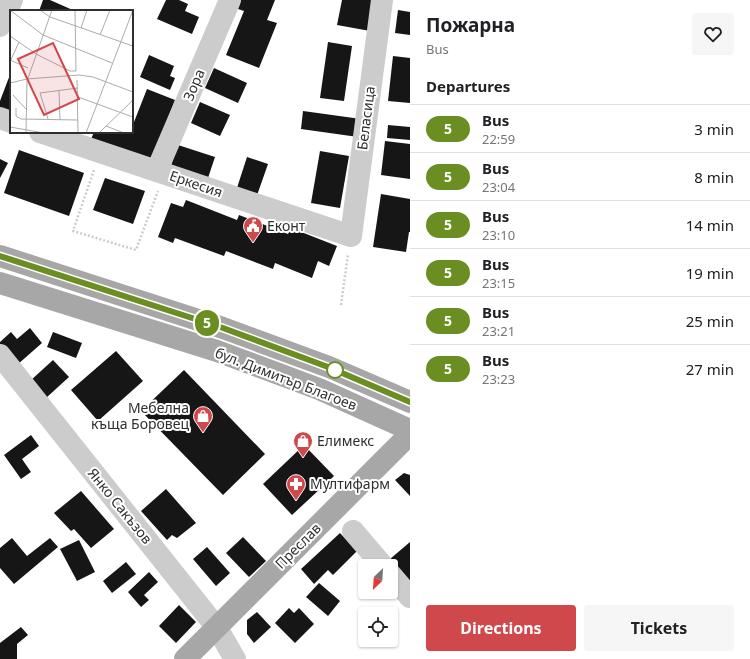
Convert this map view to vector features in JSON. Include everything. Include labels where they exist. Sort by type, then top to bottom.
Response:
[{"type":"main road","name":"бул. Димитър Благоев","points":[[0,256],[223,328],[328,367],[410,402]]},
{"type":"main road","name":"бул. Димитър Благоев","points":[[0,283],[217,351],[319,389],[410,430]]},
{"type":"main road","name":"Преслав","points":[[185,659],[410,434]]},
{"type":"street","points":[[1,21],[12,0]]},
{"type":"street","name":"Зора","points":[[161,172],[230,0]]},
{"type":"street","name":"Беласица","points":[[351,236],[382,0]]},
{"type":"street","points":[[0,118],[10,122]]},
{"type":"street","name":"Еркесия","points":[[43,133],[351,236]]},
{"type":"street","name":"Янко Сакъзов","points":[[0,355],[217,628],[235,659]]},
{"type":"street","points":[[353,531],[377,559]]},
{"type":"street","points":[[398,583],[410,597]]},
{"type":"path","points":[[100,152],[73,231],[136,250],[161,172]]},
{"type":"path","points":[[341,305],[351,236]]},
{"type":"building","points":[[43,0],[50,0],[73,10],[39,10]]},
{"type":"building","points":[[166,0],[179,0],[188,4],[185,11],[199,17],[192,34],[157,19]]},
{"type":"building","points":[[241,0],[275,0],[267,20],[277,23],[259,68],[226,55],[244,11],[238,9]]},
{"type":"building","points":[[342,0],[374,0],[370,31],[337,25]]},
{"type":"building","points":[[398,10],[410,12],[410,35],[395,33]]},
{"type":"building","points":[[328,42],[352,46],[344,101],[320,98]]},
{"type":"building","points":[[149,55],[174,66],[170,76],[175,78],[170,90],[140,77]]},
{"type":"building","points":[[393,56],[410,58],[410,103],[388,101]]},
{"type":"building","points":[[214,68],[247,83],[238,103],[205,88]]},
{"type":"building","points":[[10,75],[10,115],[0,111],[0,101]]},
{"type":"building","points":[[147,89],[175,100],[149,166],[89,144],[94,133],[133,133],[134,122]]},
{"type":"building","points":[[200,102],[230,115],[220,136],[191,123]]},
{"type":"building","points":[[303,111],[361,119],[358,137],[301,129]]},
{"type":"building","points":[[388,125],[410,127],[410,140],[387,138]]},
{"type":"building","points":[[385,141],[410,144],[410,179],[381,175]]},
{"type":"building","points":[[178,145],[215,157],[206,184],[169,171]]},
{"type":"building","points":[[19,150],[84,173],[69,216],[4,193]]},
{"type":"building","points":[[320,151],[349,156],[340,208],[311,203]]},
{"type":"building","points":[[247,157],[268,164],[255,201],[235,194]]},
{"type":"building","points":[[0,159],[8,163],[0,178]]},
{"type":"building","points":[[105,178],[145,191],[133,224],[93,210]]},
{"type":"building","points":[[381,194],[410,199],[410,232],[406,252],[373,247]]},
{"type":"building","points":[[186,200],[237,220],[239,215],[288,234],[291,228],[337,246],[329,266],[318,261],[312,278],[275,263],[273,269],[226,251],[224,256],[175,238],[173,243],[158,237],[171,203],[183,207]]},
{"type":"building","points":[[30,328],[42,343],[17,365],[0,345],[0,342],[11,332],[17,339]]},
{"type":"building","points":[[53,332],[82,343],[76,358],[47,347]]},
{"type":"building","points":[[116,351],[143,381],[98,421],[71,390]]},
{"type":"building","points":[[53,360],[69,377],[46,398],[30,381]]},
{"type":"building","name":"Мебелна къща Боровец","points":[[184,370],[265,454],[223,495],[141,411]]},
{"type":"building","points":[[31,435],[39,446],[22,459],[31,472],[21,479],[4,455]]},
{"type":"building","points":[[304,445],[334,476],[292,515],[263,484]]},
{"type":"building","points":[[404,473],[410,475],[410,496],[395,480]]},
{"type":"building","points":[[166,489],[196,523],[177,538],[172,535],[167,540],[141,511]]},
{"type":"building","points":[[81,491],[114,529],[91,548],[74,529],[71,531],[54,513]]},
{"type":"building","points":[[340,533],[357,551],[333,575],[328,570],[314,584],[301,569]]},
{"type":"building","points":[[243,537],[266,561],[249,577],[226,553]]},
{"type":"building","points":[[12,538],[27,556],[50,538],[58,547],[14,584],[0,568],[0,548]]},
{"type":"building","points":[[79,540],[95,572],[77,581],[60,549]]},
{"type":"building","points":[[410,542],[410,582],[398,568],[398,559],[390,559]]},
{"type":"building","points":[[207,547],[230,573],[216,586],[193,559]]},
{"type":"building","points":[[126,562],[136,574],[112,593],[103,581]]},
{"type":"building","points":[[149,572],[158,582],[144,595],[149,600],[141,607],[128,592]]},
{"type":"building","points":[[319,583],[340,601],[328,616],[306,597]]},
{"type":"building","points":[[179,605],[196,622],[176,643],[159,626]]},
{"type":"building","points":[[289,608],[294,613],[299,608],[314,624],[295,643],[275,623]]},
{"type":"building","points":[[257,612],[271,627],[254,643],[247,634],[247,620]]},
{"type":"building","points":[[21,627],[28,635],[17,644],[17,659],[0,659],[0,643]]},
{"type":"bus line","name":"5","points":[[0,256],[223,328],[328,367],[410,402]]},
{"type":"place","name":"Еконт","points":[[253,243]]},
{"type":"place","name":"Мебелна къща Боровец","points":[[203,433]]},
{"type":"place","name":"Елимекс","points":[[303,458]]},
{"type":"place","name":"Мултифарм","points":[[296,501]]}]
